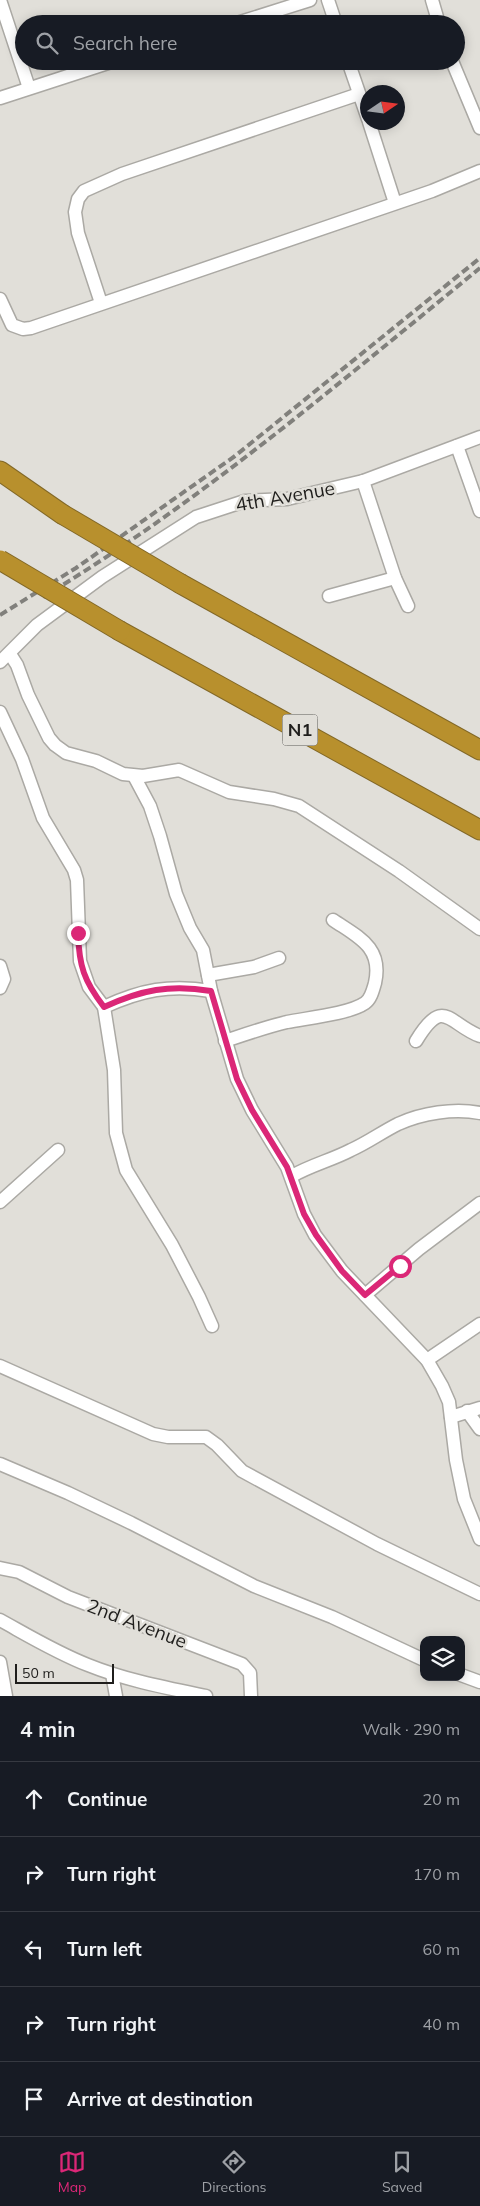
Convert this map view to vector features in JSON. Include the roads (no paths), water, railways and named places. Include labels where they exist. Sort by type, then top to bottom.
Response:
[{"type":"highway","points":[[0,471],[62,514],[181,584],[480,750]]},
{"type":"highway","name":"N1","points":[[0,560],[120,631],[480,830]]},
{"type":"street","points":[[0,0],[15,46]]},
{"type":"street","points":[[262,15],[310,0]]},
{"type":"street","points":[[328,0],[333,15]]},
{"type":"street","points":[[432,0],[436,15]]},
{"type":"street","points":[[23,70],[29,88]]},
{"type":"street","points":[[0,98],[86,70]]},
{"type":"street","points":[[351,70],[360,97]]},
{"type":"street","points":[[456,70],[480,128]]},
{"type":"street","points":[[101,303],[78,233],[75,212],[78,199],[84,191],[122,174],[359,94]]},
{"type":"street","points":[[371,130],[395,203]]},
{"type":"street","points":[[0,300],[12,325],[23,329],[454,183],[480,171]]},
{"type":"street","name":"4th Avenue","points":[[5,658],[37,625],[102,577],[196,517],[245,501],[287,499],[363,481],[480,438]]},
{"type":"street","points":[[457,446],[480,511]]},
{"type":"street","points":[[363,481],[395,578],[408,606]]},
{"type":"street","points":[[329,596],[395,578]]},
{"type":"street","points":[[5,658],[17,665],[28,696],[54,745],[66,753],[96,761],[123,774],[134,776],[179,770],[228,792],[274,798],[299,806],[399,871],[480,928]]},
{"type":"street","points":[[0,712],[22,759],[43,818],[74,870],[80,961],[89,987],[104,1007],[114,1070],[116,1133],[126,1170],[172,1245],[200,1297],[212,1326]]},
{"type":"street","points":[[134,776],[150,806],[176,894],[190,928],[203,950],[211,991],[237,1079],[252,1110],[271,1138],[292,1176],[304,1214],[316,1235],[342,1271],[427,1360],[449,1402],[456,1460],[464,1499],[480,1539]]},
{"type":"street","points":[[225,1040],[267,1027],[352,1009],[366,1002],[373,991],[377,959],[358,937],[332,920]]},
{"type":"street","points":[[208,975],[247,969],[279,958]]},
{"type":"street","points":[[0,966],[4,980],[0,988]]},
{"type":"street","points":[[104,1007],[122,998],[156,989],[188,987],[211,991]]},
{"type":"street","points":[[416,1041],[428,1023],[444,1016],[451,1018],[480,1036]]},
{"type":"street","points":[[292,1176],[314,1164],[352,1150],[409,1120],[438,1113],[472,1112],[480,1114]]},
{"type":"street","points":[[0,1202],[58,1150]]},
{"type":"street","points":[[365,1295],[419,1249],[480,1203]]},
{"type":"street","points":[[427,1360],[480,1324]]},
{"type":"street","points":[[0,1366],[153,1434],[168,1437],[206,1436],[242,1471],[376,1544],[480,1594]]},
{"type":"street","points":[[451,1417],[480,1408]]},
{"type":"street","points":[[467,1411],[480,1428]]},
{"type":"street","points":[[0,1464],[112,1514],[254,1586],[332,1617],[420,1658]]},
{"type":"street","name":"2nd Avenue","points":[[0,1568],[19,1572],[68,1597],[242,1664],[250,1673],[251,1696]]},
{"type":"street","points":[[0,1620],[60,1653],[112,1674],[206,1696]]},
{"type":"street","points":[[0,1662],[6,1696]]},
{"type":"street","points":[[112,1674],[116,1696]]},
{"type":"street","points":[[465,1676],[480,1682]]},
{"type":"railway","points":[[0,615],[76,568],[235,456],[480,258]]},
{"type":"railway","points":[[43,597],[101,561],[213,482],[321,398],[480,268]]}]
